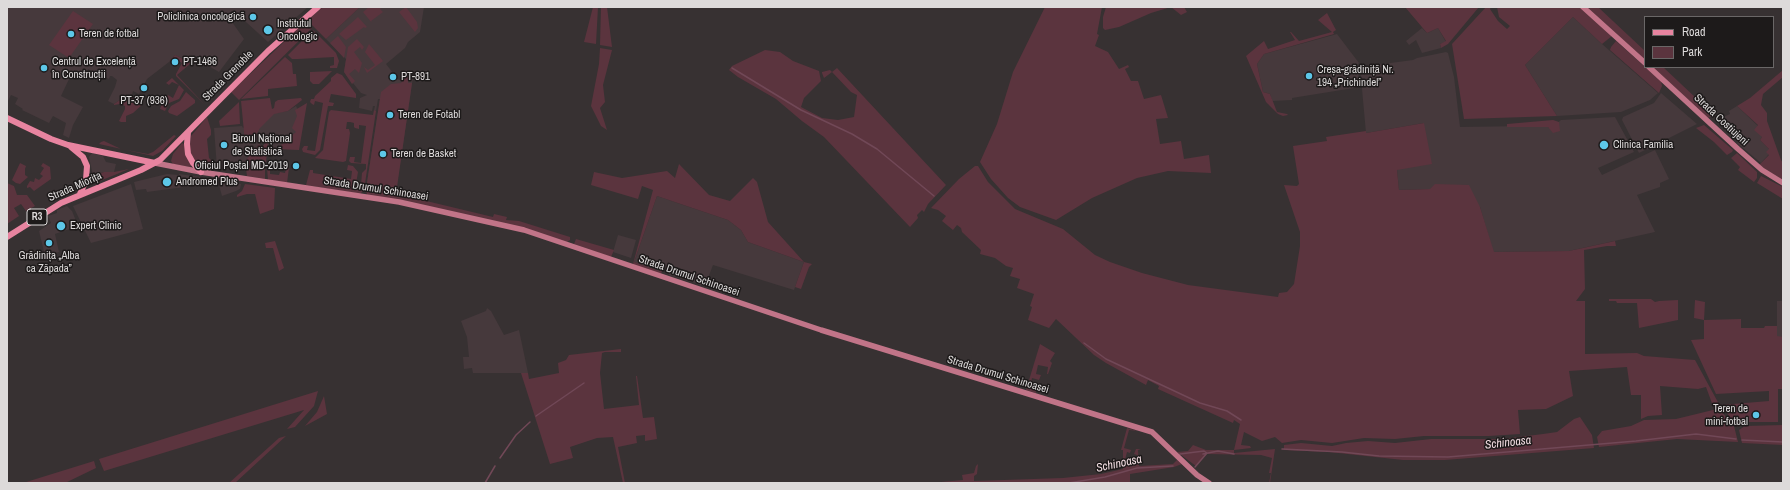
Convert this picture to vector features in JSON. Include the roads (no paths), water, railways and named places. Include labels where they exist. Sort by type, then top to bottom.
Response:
[{"type":"main road","name":"Strada Grenoble","points":[[155,163],[166,156],[268,51],[318,7]]},
{"type":"main road","points":[[7,118],[51,139],[68,145],[155,163]]},
{"type":"main road","points":[[188,132],[188,154],[193,163],[201,172]]},
{"type":"main road","points":[[68,145],[79,152],[87,166],[86,180],[80,194]]},
{"type":"main road","name":"Strada Miorița","points":[[7,237],[54,206],[155,163]]},
{"type":"street","points":[[1583,7],[1644,62]]},
{"type":"street","name":"Strada Costiujeni","points":[[1650,68],[1745,156],[1762,170],[1783,183]]},
{"type":"street","name":"Strada Drumul Schinoasei","points":[[155,163],[201,172],[399,202],[524,230],[849,340],[1152,432],[1194,472],[1209,483]]},
{"type":"waterway","points":[[732,68],[801,110],[852,134],[877,149],[934,196]]},
{"type":"waterway","points":[[1084,343],[1106,359],[1200,403],[1227,411],[1241,420]]},
{"type":"waterway","points":[[536,416],[584,383]]},
{"type":"waterway","points":[[500,458],[516,435],[530,422]]},
{"type":"waterway","name":"Schinoasa","points":[[1282,449],[1342,452],[1379,456],[1448,457],[1636,441],[1696,434],[1736,439]]},
{"type":"waterway","name":"Schinoasa","points":[[1742,440],[1783,442]]},
{"type":"waterway","name":"Schinoasa","points":[[1180,454],[1204,451],[1207,453],[1195,467]]},
{"type":"waterway","name":"Schinoasa","points":[[1203,454],[1218,451],[1234,454]]},
{"type":"waterway","points":[[485,483],[495,466]]},
{"type":"waterway","name":"Schinoasa","points":[[1069,483],[1105,477],[1137,468],[1173,466]]},
{"type":"place","name":"Policlinica oncologică","points":[[253,17]]},
{"type":"place","name":"Institutul Oncologic","points":[[268,30]]},
{"type":"place","name":"Teren de fotbal","points":[[71,34]]},
{"type":"place","name":"PT-1466","points":[[175,62]]},
{"type":"place","name":"Centrul de Excelență în Construcții","points":[[44,68]]},
{"type":"place","name":"Creșa-grădiniță Nr. 194 „Prichindel”","points":[[1309,76]]},
{"type":"place","name":"PT-891","points":[[393,77]]},
{"type":"place","name":"PT-37 (936)","points":[[144,88]]},
{"type":"place","name":"Teren de Fotabl","points":[[390,115]]},
{"type":"place","name":"Biroul Național de Statistică","points":[[224,145]]},
{"type":"place","name":"Clinica Familia","points":[[1604,145]]},
{"type":"place","name":"Teren de Basket","points":[[383,154]]},
{"type":"place","name":"Oficiul Poștal MD-2019","points":[[296,166]]},
{"type":"place","name":"Andromed Plus","points":[[167,182]]},
{"type":"place","name":"Expert Clinic","points":[[61,226]]},
{"type":"place","name":"Grădinița „Alba ca Zăpada”","points":[[49,243]]},
{"type":"place","name":"Teren de mini-fotbal","points":[[1756,415]]}]
